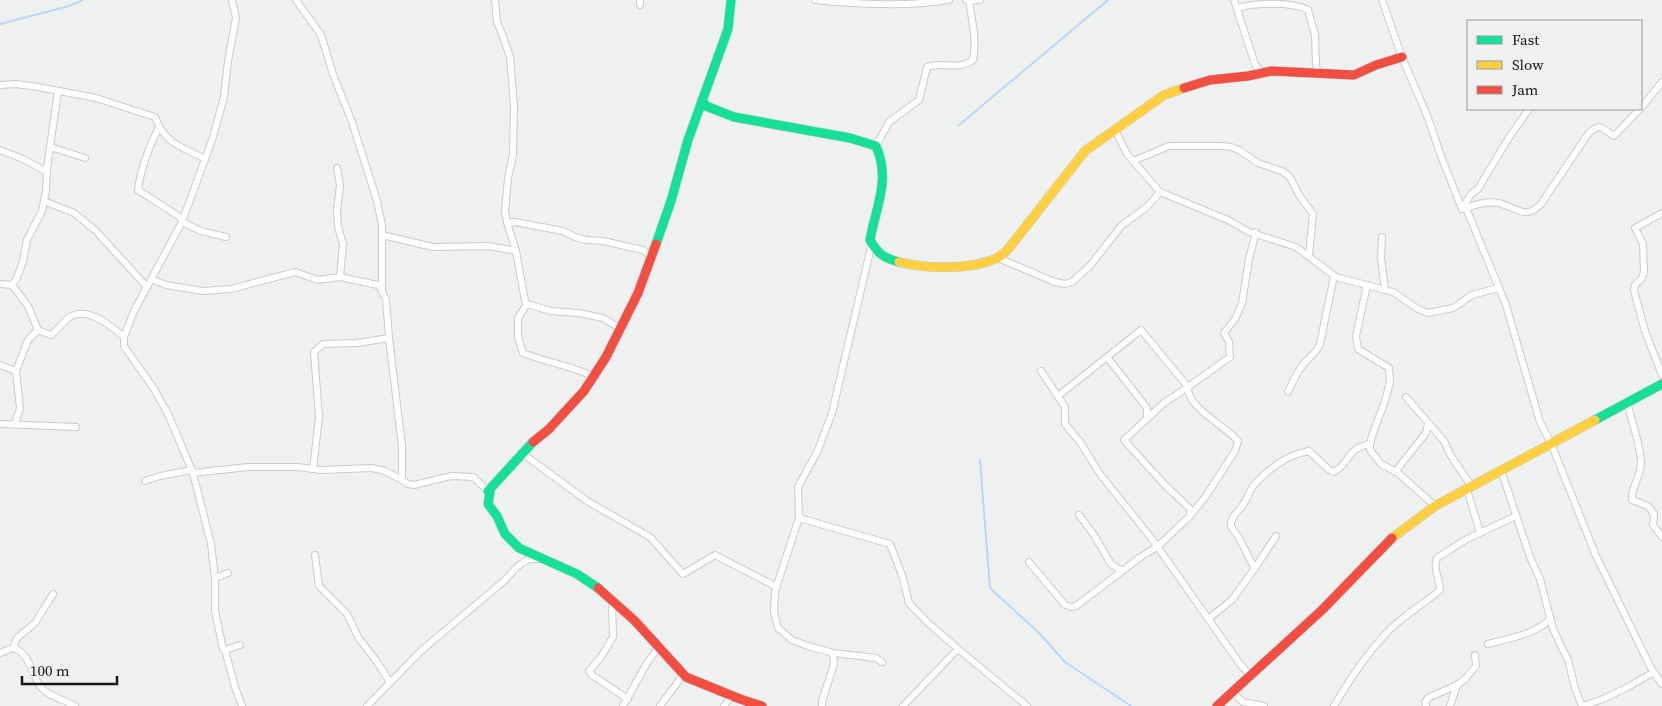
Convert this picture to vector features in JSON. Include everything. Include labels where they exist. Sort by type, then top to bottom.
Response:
[{"type":"street","points":[[232,0],[236,18],[224,97],[212,140],[182,220],[134,311],[124,337],[124,346],[154,389],[168,414],[193,472],[211,544],[215,578],[215,611],[223,649],[225,650],[242,706]]},
{"type":"street","points":[[296,0],[321,35],[333,74],[352,122],[377,201],[382,224],[382,292]]},
{"type":"street","points":[[495,0],[496,22],[502,31],[510,57],[514,106],[513,155],[505,203],[507,223],[516,251],[525,301],[527,304],[551,311],[579,313],[603,318],[621,329]]},
{"type":"street","points":[[488,491],[522,453],[549,429],[584,391],[621,329],[652,258],[671,201],[688,140],[702,106],[728,29],[732,0]]},
{"type":"street","points":[[814,0],[890,3],[949,0]]},
{"type":"street","points":[[876,146],[889,122],[919,100],[927,67],[935,64],[965,66],[973,60],[975,50],[967,0],[980,0]]},
{"type":"street","points":[[1234,0],[1255,64],[1261,72]]},
{"type":"street","points":[[1382,0],[1402,58],[1428,118],[1440,156],[1506,305],[1540,422],[1596,556],[1654,672],[1662,684]]},
{"type":"street","points":[[1237,8],[1254,4],[1265,4],[1294,6],[1308,10],[1315,35],[1318,73]]},
{"type":"street","points":[[871,247],[876,253],[920,267],[977,264],[998,258],[1010,248],[1085,151],[1164,95],[1210,80],[1248,76],[1261,72],[1354,75],[1386,62],[1402,58]]},
{"type":"street","points":[[1642,106],[1662,82]]},
{"type":"street","points":[[0,85],[16,84],[58,91],[96,98],[134,109],[155,117],[159,127],[169,141],[205,160]]},
{"type":"street","points":[[12,285],[17,278],[23,261],[27,240],[42,211],[58,91]]},
{"type":"street","points":[[702,106],[734,117],[850,138],[876,146]]},
{"type":"street","points":[[1464,208],[1471,194],[1478,189],[1508,138],[1528,110]]},
{"type":"street","points":[[1464,208],[1488,202],[1506,206],[1525,214],[1535,211],[1588,134],[1600,127],[1614,136],[1638,110]]},
{"type":"street","points":[[159,127],[140,175],[138,190],[201,231],[226,237]]},
{"type":"street","points":[[1116,130],[1121,143],[1133,161],[1160,192],[1220,216],[1242,228],[1288,243],[1309,255],[1334,276],[1399,295],[1418,309],[1428,313],[1453,308],[1472,295],[1498,288]]},
{"type":"street","points":[[876,146],[881,158],[883,184],[871,234],[871,247],[832,413],[818,450],[798,487],[799,518],[777,586],[774,612],[778,628],[792,640],[833,653],[876,658],[882,662]]},
{"type":"street","points":[[1133,161],[1169,146],[1221,146],[1239,150],[1258,163],[1282,171],[1294,182],[1299,195],[1312,214],[1309,255]]},
{"type":"street","points":[[50,147],[85,158]]},
{"type":"street","points":[[0,150],[23,159],[47,172]]},
{"type":"street","points":[[337,168],[340,185],[337,210],[338,227],[343,244],[340,277]]},
{"type":"street","points":[[998,258],[1055,282],[1065,284],[1072,282],[1089,267],[1122,226],[1147,207],[1160,192]]},
{"type":"street","points":[[44,201],[74,212],[96,231],[147,287]]},
{"type":"street","points":[[1662,213],[1635,228],[1643,244],[1644,272],[1642,278],[1635,285],[1634,291],[1645,331],[1662,375]]},
{"type":"street","points":[[507,223],[515,222],[563,231],[586,240],[643,250],[652,258]]},
{"type":"street","points":[[1190,516],[1190,509],[1164,484],[1124,440],[1164,403],[1230,357],[1228,342],[1224,333],[1235,319],[1242,303],[1249,259],[1256,232]]},
{"type":"street","points":[[382,235],[433,247],[489,246],[516,251]]},
{"type":"street","points":[[1382,237],[1380,258],[1385,290]]},
{"type":"street","points":[[151,279],[166,285],[203,291],[230,289],[295,272],[318,280],[340,277],[378,285],[386,299],[402,446],[402,480]]},
{"type":"street","points":[[1288,392],[1302,366],[1318,350],[1334,276]]},
{"type":"street","points":[[0,284],[12,285],[28,306],[38,330],[51,335],[70,316],[87,314],[109,325],[124,337]]},
{"type":"street","points":[[1366,285],[1356,336],[1358,349],[1389,368],[1390,375],[1385,401],[1374,429],[1370,450],[1381,464],[1394,472],[1435,506]]},
{"type":"street","points":[[527,304],[518,318],[518,337],[523,353],[547,362],[576,368],[593,376]]},
{"type":"street","points":[[15,424],[20,408],[16,371],[28,340],[38,330]]},
{"type":"street","points":[[1029,562],[1065,605],[1076,606],[1157,547],[1190,516],[1206,496],[1238,444],[1236,438],[1208,416],[1191,398],[1188,386],[1141,330],[1058,396]]},
{"type":"street","points":[[313,469],[319,417],[314,352],[323,344],[357,343],[389,338]]},
{"type":"street","points":[[1107,357],[1147,408],[1147,418]]},
{"type":"street","points":[[0,365],[16,371]]},
{"type":"street","points":[[1041,371],[1065,407],[1065,424],[1080,442],[1100,474],[1157,547],[1240,664],[1250,675]]},
{"type":"street","points":[[1217,706],[1322,610],[1387,542],[1408,524],[1435,506],[1662,384]]},
{"type":"street","points":[[1406,397],[1444,442],[1469,488],[1480,532]]},
{"type":"street","points":[[1626,402],[1636,436],[1641,465],[1633,487],[1632,500],[1648,506],[1654,514],[1653,525],[1662,537]]},
{"type":"street","points":[[0,424],[76,427]]},
{"type":"street","points":[[1394,472],[1426,432],[1428,424]]},
{"type":"street","points":[[1255,568],[1231,526],[1231,520],[1244,503],[1254,485],[1278,462],[1298,453],[1309,451],[1328,469],[1334,472],[1359,447],[1370,444]]},
{"type":"street","points":[[522,453],[587,501],[650,537],[683,574],[715,555],[777,586]]},
{"type":"street","points":[[145,481],[160,476],[248,467],[372,468],[385,471],[408,484],[414,485],[451,476],[473,477],[490,492],[488,504],[497,516],[505,534],[519,548],[577,574],[612,599],[683,675],[695,682],[762,706]]},
{"type":"street","points":[[1502,470],[1516,516],[1540,579],[1553,629],[1568,660],[1582,706],[1603,699],[1654,672]]},
{"type":"street","points":[[1079,515],[1094,535],[1111,564],[1122,571]]},
{"type":"street","points":[[1334,706],[1346,685],[1379,641],[1396,624],[1440,590],[1434,566],[1437,558],[1480,532],[1516,516]]},
{"type":"street","points":[[799,518],[890,544],[903,578],[909,603],[958,649],[1028,706]]},
{"type":"street","points":[[1208,619],[1232,600],[1276,536]]},
{"type":"street","points":[[315,555],[319,586],[347,614],[358,637],[390,682]]},
{"type":"street","points":[[367,706],[422,650],[518,566],[529,559],[544,559]]},
{"type":"street","points":[[215,578],[228,573]]},
{"type":"street","points":[[13,648],[16,638],[35,623],[53,594]]},
{"type":"street","points":[[612,599],[613,637],[601,657],[590,668],[590,672],[628,700]]},
{"type":"street","points":[[1488,644],[1515,637],[1542,626],[1550,618]]},
{"type":"street","points":[[225,650],[240,645]]},
{"type":"street","points":[[0,653],[13,648],[21,652],[30,664],[40,687],[75,706]]},
{"type":"street","points":[[623,706],[647,663],[658,648]]},
{"type":"street","points":[[903,706],[958,649]]},
{"type":"street","points":[[822,706],[834,664],[833,653]]},
{"type":"street","points":[[1426,706],[1425,702],[1428,698],[1457,685],[1465,679],[1476,666],[1474,655]]},
{"type":"street","points":[[660,706],[683,675]]},
{"type":"street","points":[[1450,706],[1457,685]]},
{"type":"street","points":[[1232,692],[1243,702],[1264,706]]},
{"type":"street","points":[[724,706],[732,696]]},
{"type":"waterway","points":[[0,24],[69,6],[83,0]]},
{"type":"waterway","points":[[959,125],[1108,0]]},
{"type":"waterway","points":[[980,460],[990,588],[1040,634],[1065,662],[1131,706]]},
{"type":"traffic: fast","points":[[656,244],[671,201],[688,140],[728,29],[731,0]]},
{"type":"traffic: fast","points":[[702,100],[706,106],[734,117],[850,138],[876,146],[880,158],[882,182],[870,240],[882,255],[899,262]]},
{"type":"traffic: fast","points":[[1595,420],[1662,384]]},
{"type":"traffic: fast","points":[[533,442],[488,491],[490,492],[488,504],[497,516],[505,534],[519,548],[577,574],[598,588]]},
{"type":"traffic: slow","points":[[899,262],[922,266],[949,267],[975,265],[999,257],[1009,248],[1085,151],[1164,95],[1184,88]]},
{"type":"traffic: slow","points":[[1392,538],[1435,506],[1595,420]]},
{"type":"traffic: jam","points":[[1184,88],[1210,80],[1248,76],[1272,71],[1354,75],[1376,65],[1402,57]]},
{"type":"traffic: jam","points":[[533,442],[549,429],[584,391],[606,357],[638,293],[656,244]]},
{"type":"traffic: jam","points":[[1217,706],[1322,610],[1392,538]]},
{"type":"traffic: jam","points":[[598,588],[635,621],[686,677],[762,706]]}]
